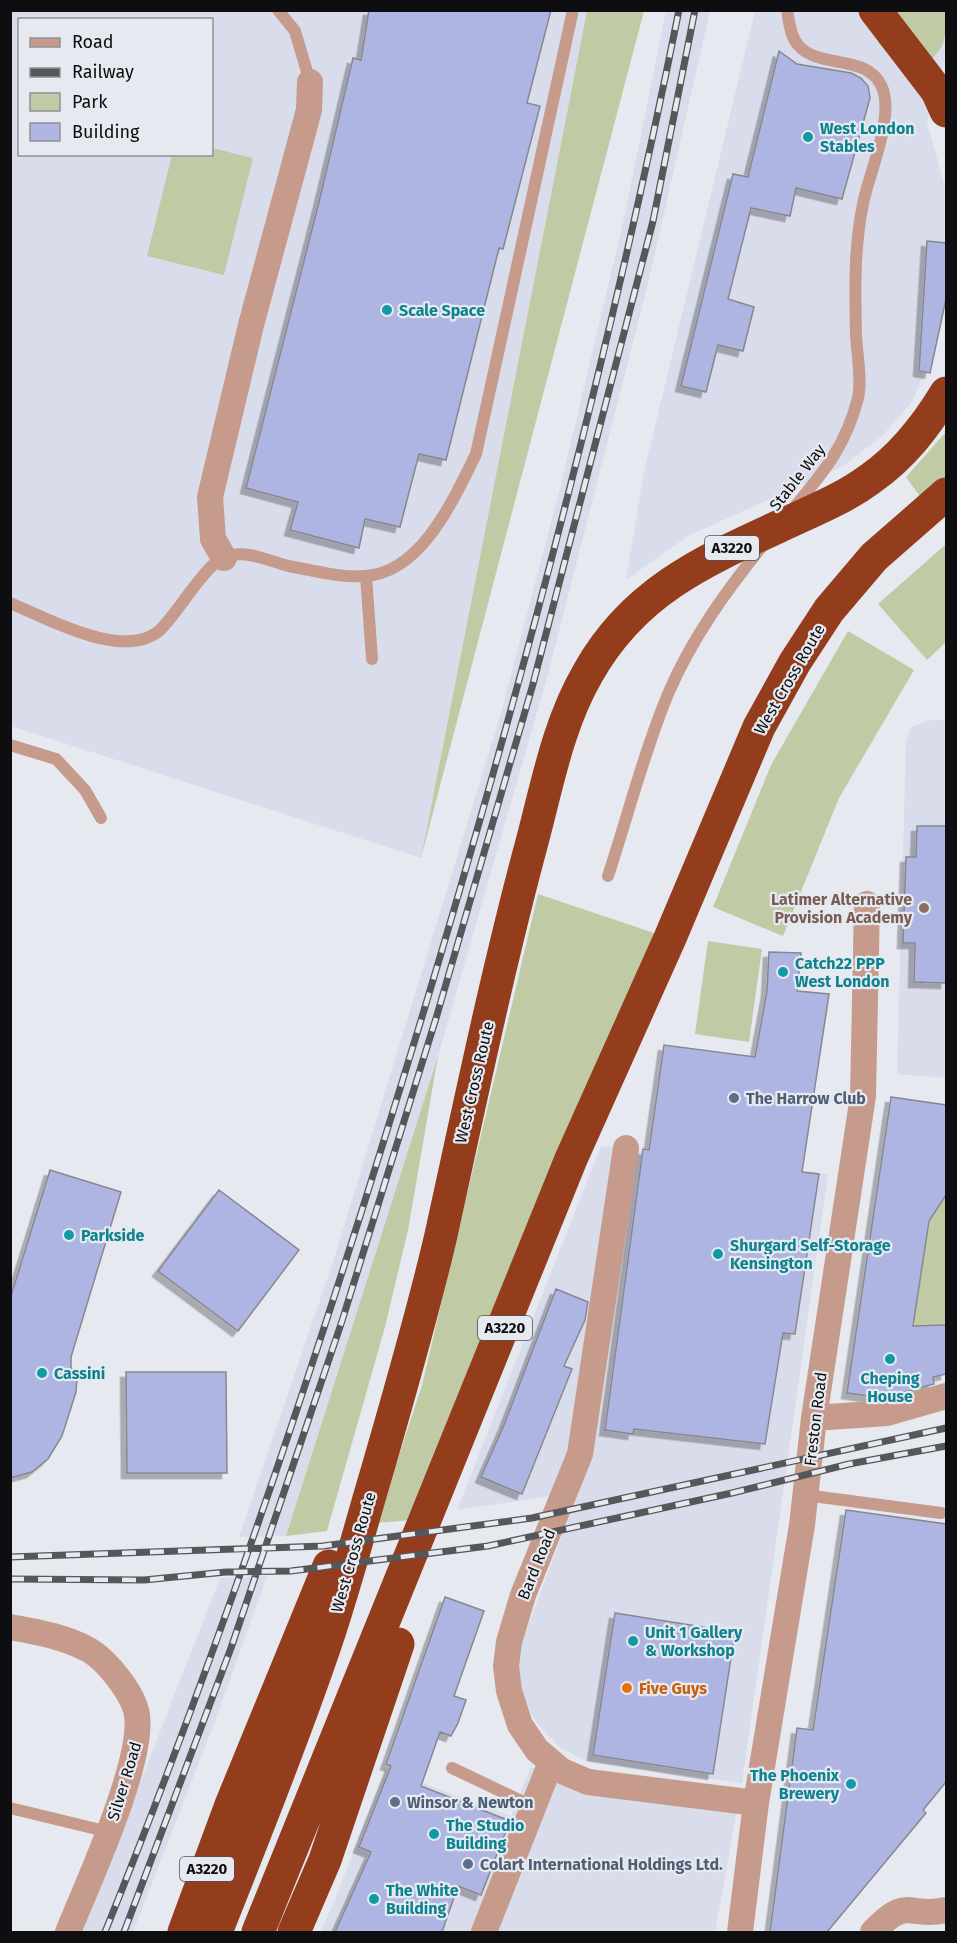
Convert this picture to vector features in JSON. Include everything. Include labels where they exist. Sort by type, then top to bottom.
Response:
[{"type":"highway","points":[[865,10],[903,45]]},
{"type":"highway","points":[[874,10],[937,91],[946,111]]},
{"type":"highway","name":"West Cross Route","points":[[216,1932],[323,1653],[404,1377],[440,1239],[478,1060],[559,744],[571,706],[607,643],[630,615],[655,593],[699,564],[833,502],[874,477],[910,445],[931,418],[946,393]]},
{"type":"highway","name":"West Cross Route","points":[[258,1932],[501,1338],[571,1159],[670,938],[759,727],[795,662],[829,610],[874,557],[946,494]]},
{"type":"highway","name":"A3220","points":[[294,1932],[325,1860],[501,1338]]},
{"type":"highway","name":"A3220","points":[[184,1932],[231,1805],[404,1377]]},
{"type":"street","points":[[224,558],[213,539],[210,497],[251,324],[309,110],[310,82]]},
{"type":"street","name":"Freston Road","points":[[740,1932],[756,1803],[806,1495],[814,1418],[863,1096],[867,904]]},
{"type":"street","name":"Bard Road","points":[[626,1148],[580,1454],[523,1595],[509,1642],[506,1666],[509,1691],[520,1725],[537,1750],[562,1771],[588,1782],[756,1803]]},
{"type":"street","points":[[814,1418],[887,1413],[946,1396]]},
{"type":"street","name":"Silver Road","points":[[10,1627],[57,1636],[87,1648],[111,1669],[125,1688],[137,1714],[138,1742],[108,1832],[68,1932]]},
{"type":"street","points":[[484,1932],[551,1762]]},
{"type":"street","points":[[873,1932],[891,1913],[908,1909],[927,1912],[946,1910]]},
{"type":"lane","points":[[278,10],[295,31],[310,82]]},
{"type":"lane","points":[[10,603],[80,632],[109,641],[136,642],[159,631],[208,569],[230,555],[251,555],[341,576],[366,576],[388,572],[411,556],[446,513],[476,454],[573,10]]},
{"type":"lane","name":"Stable Way","points":[[608,876],[657,724],[682,665],[725,591],[831,463],[847,436],[859,395],[856,252],[863,204],[887,108],[881,85],[870,72],[818,57],[798,46],[790,29],[787,10]]},
{"type":"lane","points":[[366,576],[372,659]]},
{"type":"lane","points":[[10,745],[56,759],[85,790],[101,818]]},
{"type":"lane","points":[[806,1495],[941,1513]]},
{"type":"lane","points":[[452,1768],[532,1806]]},
{"type":"lane","points":[[10,1809],[108,1832]]},
{"type":"shaded area","points":[[11,11],[587,11],[421,858],[11,726]]},
{"type":"shaded area","points":[[666,11],[710,11],[648,284],[547,678],[438,1056],[286,1536],[239,1537],[333,1262],[501,713],[561,484],[623,223]]},
{"type":"shaded area","points":[[755,11],[946,11],[946,55],[927,122],[946,191],[946,299],[942,322],[937,343],[912,402],[882,436],[843,466],[688,536],[626,580],[644,472]]},
{"type":"shaded area","name":"Latimer Alternative Provision Academy","points":[[931,720],[946,720],[946,1078],[897,1074],[906,742],[911,727]]},
{"type":"shaded area","points":[[601,1146],[828,1174],[742,1783],[588,1762],[561,1748],[538,1725],[523,1699],[515,1661],[578,1492],[457,1510]]},
{"type":"shaded area","points":[[267,1576],[216,1719],[133,1932],[82,1932],[220,1578]]},
{"type":"shaded area","points":[[531,1767],[558,1779],[737,1810],[715,1932],[320,1932],[335,1900],[385,1769],[511,1816]]},
{"type":"green space","points":[[587,11],[644,11],[421,858]]},
{"type":"green space","points":[[890,11],[946,11],[942,46],[933,58],[916,73],[888,54],[878,42]]},
{"type":"green space","points":[[213,148],[253,158],[224,275],[147,256],[172,156],[213,156]]},
{"type":"green space","points":[[946,432],[946,479],[921,498],[906,477]]},
{"type":"green space","points":[[946,544],[946,642],[927,660],[878,604]]},
{"type":"green space","points":[[848,631],[914,670],[839,798],[783,936],[713,907],[771,765]]},
{"type":"green space","points":[[538,894],[657,934],[411,1520],[377,1523],[422,1385]]},
{"type":"green space","points":[[708,941],[762,949],[749,1042],[695,1034]]},
{"type":"green space","points":[[438,1056],[408,1230],[385,1327],[327,1531],[286,1536]]},
{"type":"green space","points":[[931,1177],[946,1187],[946,1324],[916,1331],[914,1320],[929,1222],[938,1207],[902,1184]]},
{"type":"building","name":"Scale Space","points":[[369,10],[551,10],[527,103],[540,106],[503,249],[499,248],[446,460],[419,454],[400,527],[365,519],[359,548],[290,530],[298,502],[246,488],[353,58],[361,60]]},
{"type":"building","name":"West London Stables","points":[[779,51],[797,64],[851,73],[861,78],[868,86],[870,98],[842,199],[796,188],[790,216],[751,208],[728,299],[754,307],[743,351],[718,345],[706,392],[681,386],[733,174],[748,177]]},
{"type":"building","points":[[927,241],[946,243],[946,299],[930,373],[919,371]]},
{"type":"building","points":[[917,826],[946,826],[946,983],[914,982],[915,943],[903,943],[906,857],[916,857]]},
{"type":"building","name":"Shurgard Self-Storage Kensington","points":[[769,952],[801,953],[797,991],[829,994],[802,1172],[819,1174],[795,1334],[783,1333],[765,1444],[634,1429],[633,1434],[605,1430],[643,1149],[649,1150],[664,1045],[755,1057],[767,991]]},
{"type":"building","points":[[891,1097],[946,1105],[946,1195],[929,1221],[913,1326],[946,1325],[946,1374],[933,1377],[934,1384],[882,1398],[847,1393]]},
{"type":"building","points":[[50,1170],[121,1192],[71,1357],[71,1367],[77,1378],[76,1392],[62,1436],[48,1459],[32,1472],[10,1478],[10,1299]]},
{"type":"building","points":[[219,1190],[299,1250],[238,1331],[158,1271]]},
{"type":"building","points":[[556,1289],[588,1302],[585,1320],[564,1366],[572,1369],[522,1494],[481,1477],[504,1425]]},
{"type":"building","points":[[126,1372],[226,1372],[227,1473],[127,1473]]},
{"type":"building","points":[[846,1510],[946,1524],[946,1782],[923,1810],[926,1813],[827,1932],[770,1932],[797,1728],[813,1730]]},
{"type":"building","points":[[445,1597],[484,1611],[454,1696],[466,1700],[458,1723],[451,1736],[440,1732],[421,1786],[510,1821],[481,1895],[458,1886],[442,1932],[335,1932],[371,1852],[359,1847],[391,1766],[386,1764]]},
{"type":"building","points":[[615,1613],[735,1632],[713,1774],[593,1755]]},
{"type":"railway","points":[[105,1932],[150,1820],[274,1478],[350,1248],[422,1017],[495,768],[562,517],[624,264],[679,10]]},
{"type":"railway","points":[[124,1932],[231,1648],[342,1321],[437,1015],[533,684],[653,221],[695,10]]},
{"type":"railway","points":[[10,1557],[323,1546],[532,1518],[946,1428]]},
{"type":"railway","points":[[10,1579],[144,1580],[226,1572],[291,1571],[488,1546],[732,1493],[849,1464],[946,1446]]},
{"type":"place","name":"West London Stables","points":[[808,137]]},
{"type":"place","name":"Scale Space","points":[[387,310]]},
{"type":"place","name":"Latimer Alternative Provision Academy","points":[[924,908]]},
{"type":"place","name":"Catch22 PPP West London","points":[[783,972]]},
{"type":"place","name":"The Harrow Club","points":[[734,1098]]},
{"type":"place","name":"Parkside","points":[[69,1235]]},
{"type":"place","name":"Shurgard Self-Storage Kensington","points":[[718,1254]]},
{"type":"place","name":"Cheping House","points":[[890,1359]]},
{"type":"place","name":"Cassini","points":[[42,1373]]},
{"type":"place","name":"Unit 1 Gallery & Workshop","points":[[633,1641]]},
{"type":"place","name":"Five Guys","points":[[627,1688]]},
{"type":"place","name":"The Phoenix Brewery","points":[[851,1784]]},
{"type":"place","name":"Winsor & Newton","points":[[395,1802]]},
{"type":"place","name":"The Studio Building","points":[[434,1834]]},
{"type":"place","name":"Colart International Holdings Ltd.","points":[[468,1864]]},
{"type":"place","name":"The White Building","points":[[374,1899]]}]
